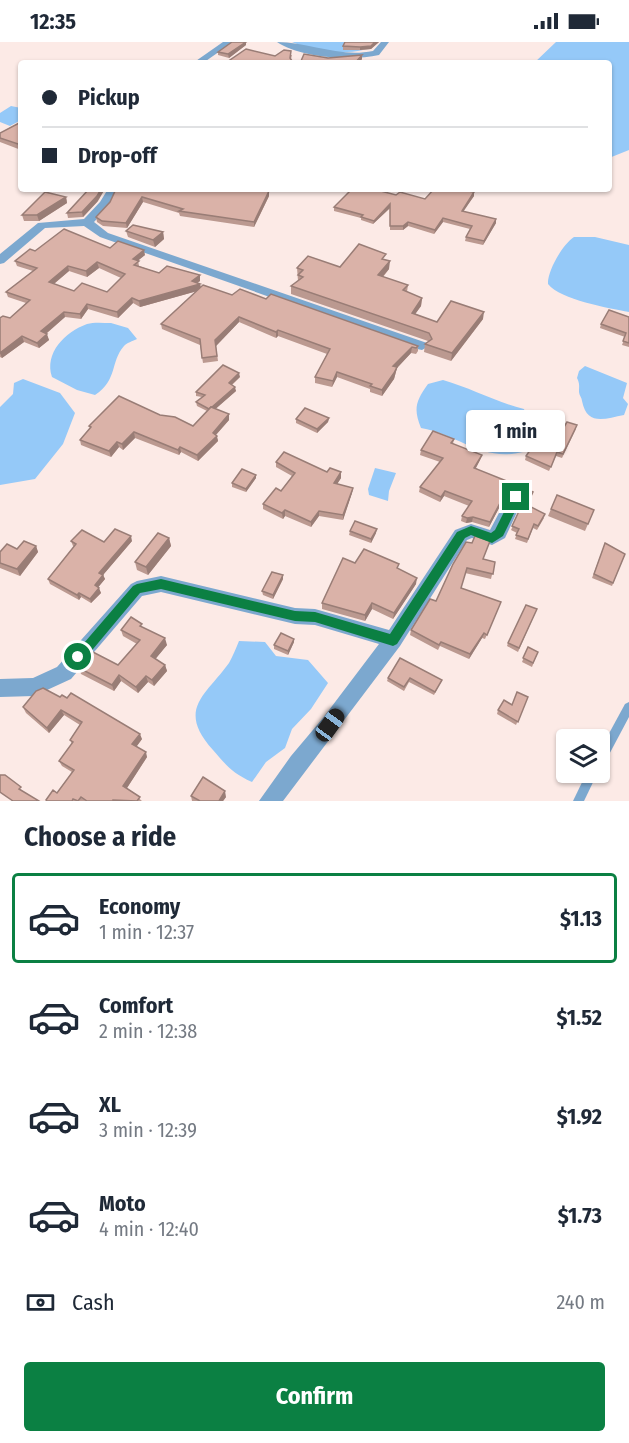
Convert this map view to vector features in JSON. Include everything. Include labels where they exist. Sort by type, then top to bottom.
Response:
[{"type":"street","points":[[202,60],[229,42]]},
{"type":"street","points":[[282,42],[338,55],[370,55],[376,53],[385,42]]},
{"type":"street","points":[[297,58],[306,49]]},
{"type":"street","points":[[0,260],[42,225],[87,222],[105,204],[111,192]]},
{"type":"street","points":[[87,222],[104,235],[123,242],[422,345]]},
{"type":"street","points":[[270,801],[393,640],[461,535],[471,531],[492,538],[499,533],[516,497]]},
{"type":"street","points":[[0,688],[34,687],[64,674],[137,589],[161,584],[295,616],[315,617],[393,640]]},
{"type":"lane","points":[[610,742],[629,707]]},
{"type":"lane","points":[[578,801],[587,783]]},
{"type":"water","points":[[292,42],[345,42],[363,50],[327,51]]},
{"type":"water","points":[[556,42],[629,42],[629,150],[612,157],[612,60],[537,60]]},
{"type":"water","points":[[11,106],[18,107],[18,122],[10,126],[0,122],[0,113]]},
{"type":"water","points":[[574,237],[595,237],[629,245],[629,312],[574,299],[554,290],[548,284],[556,259]]},
{"type":"water","points":[[111,323],[128,328],[137,339],[125,345],[120,352],[111,377],[102,389],[95,395],[77,390],[52,377],[51,360],[58,344],[64,338],[87,324]]},
{"type":"water","points":[[585,366],[627,383],[623,398],[628,404],[624,415],[597,419],[584,409],[577,378],[579,371]]},
{"type":"water","points":[[23,379],[60,393],[75,413],[63,444],[35,479],[0,485],[0,407],[13,394],[14,383]]},
{"type":"water","points":[[443,380],[524,409],[528,424],[523,452],[508,454],[483,451],[435,431],[421,428],[417,415],[418,400],[428,384]]},
{"type":"water","points":[[375,468],[396,473],[388,501],[369,495],[368,489]]},
{"type":"water","points":[[239,641],[265,642],[276,656],[308,660],[328,683],[311,709],[292,729],[285,748],[266,762],[252,782],[226,765],[202,736],[197,724],[198,703],[229,663]]},
{"type":"building","points":[[232,42],[246,42],[228,54],[218,52]]},
{"type":"building","points":[[345,42],[375,42],[371,46],[360,47],[343,46]]},
{"type":"building","points":[[246,49],[275,56],[284,50],[291,51],[291,60],[230,60]]},
{"type":"building","points":[[304,54],[328,58],[362,55],[358,60],[301,60]]},
{"type":"building","points":[[18,124],[18,144],[0,138],[0,133]]},
{"type":"building","points":[[45,192],[66,197],[37,215],[22,215]]},
{"type":"building","points":[[86,192],[99,192],[82,212],[67,213]]},
{"type":"building","points":[[115,192],[269,192],[254,222],[179,211],[183,209],[142,197],[126,223],[102,221],[96,217],[110,202]]},
{"type":"building","points":[[349,192],[384,192],[396,195],[400,192],[425,199],[431,192],[474,192],[462,211],[496,219],[484,241],[466,237],[472,226],[443,218],[435,230],[408,222],[403,226],[390,226],[390,204],[374,221],[361,217],[363,215],[334,207]]},
{"type":"building","points":[[133,225],[163,232],[153,240],[126,231]]},
{"type":"building","points":[[64,229],[110,248],[118,241],[144,250],[133,259],[139,261],[134,265],[159,273],[167,266],[200,275],[192,281],[200,284],[139,301],[132,298],[117,312],[87,304],[80,314],[64,312],[41,331],[47,334],[37,343],[22,336],[0,353],[0,318],[3,316],[10,318],[30,300],[6,292],[37,268],[15,261],[30,249],[35,251]],"holes":[[[97,262],[125,274],[107,292],[82,283],[74,291],[49,282],[68,266],[86,271]]]},
{"type":"building","points":[[359,244],[386,254],[382,259],[390,261],[378,275],[408,285],[403,290],[422,298],[412,313],[437,322],[451,301],[484,312],[452,353],[425,344],[432,339],[429,333],[291,286],[303,277],[298,275],[303,270],[297,268],[308,256],[340,267]]},
{"type":"building","points":[[203,285],[232,295],[240,289],[266,299],[271,294],[418,346],[412,347],[393,366],[397,367],[382,390],[370,386],[372,384],[337,372],[333,381],[315,377],[330,349],[278,330],[276,332],[239,317],[215,340],[217,356],[202,358],[200,339],[161,324]]},
{"type":"building","points":[[609,310],[629,317],[629,343],[623,341],[626,333],[601,324]]},
{"type":"building","points":[[223,365],[239,373],[229,383],[235,387],[209,409],[196,402],[205,395],[196,392]]},
{"type":"building","points":[[119,396],[160,415],[175,417],[193,426],[211,407],[229,414],[213,433],[217,436],[197,455],[180,447],[178,450],[134,432],[122,444],[117,442],[109,451],[80,440],[91,427],[89,426]]},
{"type":"building","points":[[305,408],[329,418],[317,429],[296,419]]},
{"type":"building","points":[[567,422],[577,425],[563,454],[557,452],[551,467],[526,456],[533,446],[537,448],[549,427],[561,432]]},
{"type":"building","points":[[433,431],[454,439],[451,443],[482,455],[474,468],[514,484],[509,486],[490,522],[462,516],[472,501],[445,491],[441,497],[420,487],[443,458],[421,450]]},
{"type":"building","points":[[284,452],[327,472],[330,468],[341,472],[334,483],[353,488],[343,515],[319,511],[311,522],[285,510],[282,513],[263,504],[276,488],[281,491],[295,473],[276,462]]},
{"type":"building","points":[[242,469],[256,475],[246,489],[232,483]]},
{"type":"building","points":[[526,489],[533,492],[527,505],[545,514],[538,526],[534,524],[528,539],[516,535],[519,529],[512,526],[527,494]]},
{"type":"building","points":[[557,495],[594,510],[588,524],[551,509]]},
{"type":"building","points":[[355,521],[377,529],[371,539],[350,531]]},
{"type":"building","points":[[115,529],[131,536],[99,573],[103,575],[95,585],[99,588],[90,599],[79,593],[77,595],[48,579],[76,544],[71,541],[82,530],[104,542]]},
{"type":"building","points":[[158,533],[169,538],[146,567],[135,562]]},
{"type":"building","points":[[475,536],[490,541],[483,559],[495,562],[493,574],[467,568],[461,588],[501,602],[487,635],[484,633],[470,654],[441,642],[439,645],[411,630],[430,599],[436,601],[466,542],[472,543]]},
{"type":"building","points":[[24,541],[36,546],[17,569],[0,563],[0,552],[7,544],[17,549]]},
{"type":"building","points":[[605,543],[625,554],[613,583],[594,574]]},
{"type":"building","points":[[364,549],[399,564],[397,568],[417,578],[394,613],[372,603],[365,615],[322,603],[343,558],[355,563]]},
{"type":"building","points":[[272,572],[283,575],[273,595],[262,591]]},
{"type":"building","points":[[526,605],[537,609],[519,648],[508,643]]},
{"type":"building","points":[[131,617],[142,624],[140,626],[165,638],[151,656],[165,665],[152,680],[146,676],[136,687],[119,675],[112,685],[79,668],[91,651],[118,665],[140,640],[121,630]]},
{"type":"building","points":[[281,633],[294,639],[288,651],[274,645]]},
{"type":"building","points":[[528,647],[538,652],[533,663],[523,658]]},
{"type":"building","points":[[400,658],[442,680],[435,692],[410,678],[404,687],[388,678]]},
{"type":"building","points":[[43,688],[60,697],[62,695],[67,698],[71,693],[140,734],[132,744],[146,752],[123,786],[140,797],[137,801],[87,801],[81,797],[78,801],[73,799],[72,801],[46,800],[53,790],[57,793],[74,770],[59,761],[73,742],[70,740],[82,722],[61,710],[47,728],[23,707],[36,691]]},
{"type":"building","points":[[517,692],[528,697],[518,722],[498,710],[504,700],[512,705]]},
{"type":"building","points":[[0,775],[5,775],[21,787],[19,789],[39,801],[13,801],[0,792]]},
{"type":"building","points":[[203,777],[225,791],[219,801],[200,801],[191,796]]},
{"type":"route","points":[[78,657],[137,589],[161,584],[295,616],[315,617],[393,640],[461,535],[471,531],[492,538],[499,533],[516,497]]}]
